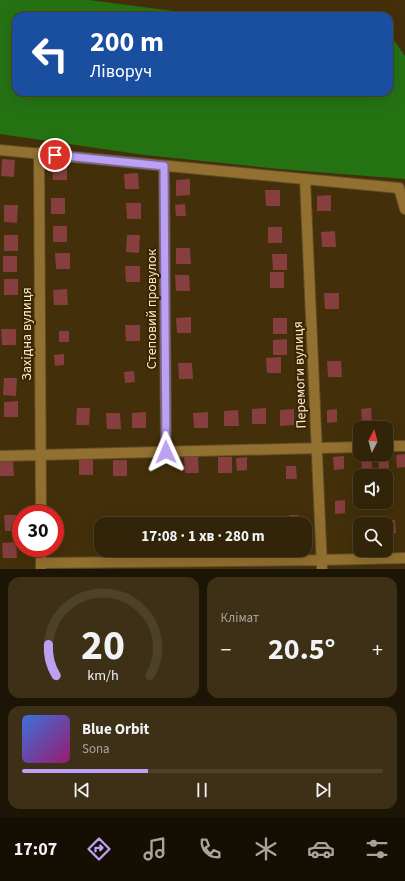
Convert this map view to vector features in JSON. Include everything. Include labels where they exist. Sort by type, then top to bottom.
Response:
[{"type":"street","points":[[0,150],[399,188],[405,209]]},
{"type":"street","name":"Західна вулиця","points":[[40,154],[41,505]]},
{"type":"street","name":"Степовий провулок","points":[[164,166],[166,452]]},
{"type":"street","name":"Перемоги вулиця","points":[[305,179],[322,565]]},
{"type":"street","points":[[393,446],[405,446]]},
{"type":"street","points":[[0,456],[353,447]]},
{"type":"street","points":[[41,566],[322,565],[405,558]]},
{"type":"green space","points":[[0,0],[89,0],[181,12],[12,12],[12,96],[393,96],[393,39],[405,56],[405,179],[279,169],[145,155],[0,134]]},
{"type":"building","points":[[2,159],[15,160],[14,177],[1,176]]},
{"type":"building","points":[[67,164],[67,180],[53,180],[52,165]]},
{"type":"building","points":[[138,173],[139,189],[125,189],[124,174]]},
{"type":"building","points":[[190,179],[190,195],[176,196],[176,180]]},
{"type":"building","points":[[265,190],[280,190],[280,206],[266,206]]},
{"type":"building","points":[[331,195],[331,211],[317,211],[317,196]]},
{"type":"building","points":[[51,198],[65,198],[65,214],[51,214]]},
{"type":"building","points":[[126,203],[141,203],[141,219],[127,219]]},
{"type":"building","points":[[185,204],[186,216],[176,216],[175,205]]},
{"type":"building","points":[[4,205],[18,205],[17,223],[4,222]]},
{"type":"building","points":[[53,226],[67,226],[67,242],[53,242]]},
{"type":"building","points":[[268,227],[282,227],[282,243],[268,243]]},
{"type":"building","points":[[335,231],[336,247],[322,247],[321,232]]},
{"type":"building","points":[[4,235],[18,235],[18,251],[4,251]]},
{"type":"building","points":[[127,235],[140,235],[139,253],[126,252]]},
{"type":"building","points":[[176,248],[190,248],[191,264],[176,264]]},
{"type":"building","points":[[55,253],[70,253],[70,269],[56,269]]},
{"type":"building","points":[[272,254],[287,254],[287,270],[273,270]]},
{"type":"building","points":[[3,256],[17,256],[17,272],[3,272]]},
{"type":"building","points":[[125,266],[140,266],[140,282],[126,282]]},
{"type":"building","points":[[270,272],[284,272],[284,288],[270,288]]},
{"type":"building","points":[[175,275],[189,275],[190,291],[176,291]]},
{"type":"building","points":[[4,279],[18,279],[18,295],[4,295]]},
{"type":"building","points":[[67,289],[68,305],[54,305],[53,290]]},
{"type":"building","points":[[324,293],[339,293],[339,309],[325,309]]},
{"type":"building","points":[[191,317],[191,333],[177,333],[176,318]]},
{"type":"building","points":[[273,318],[287,318],[287,334],[273,334]]},
{"type":"building","points":[[125,325],[140,325],[140,341],[126,341]]},
{"type":"building","points":[[1,329],[16,329],[16,345],[2,345]]},
{"type":"building","points":[[59,331],[69,331],[69,342],[59,342]]},
{"type":"building","points":[[287,339],[287,355],[273,355],[273,340]]},
{"type":"building","points":[[64,354],[64,365],[55,366],[54,355]]},
{"type":"building","points":[[281,357],[281,373],[267,373],[266,358]]},
{"type":"building","points":[[327,361],[341,361],[342,377],[328,377]]},
{"type":"building","points":[[178,363],[192,363],[193,379],[179,379]]},
{"type":"building","points":[[134,371],[135,382],[125,383],[124,372]]},
{"type":"building","points":[[4,378],[17,378],[16,396],[3,395]]},
{"type":"building","points":[[18,401],[18,417],[4,417],[4,402]]},
{"type":"building","points":[[77,408],[90,408],[89,425],[76,425]]},
{"type":"building","points":[[266,408],[266,424],[252,424],[252,409]]},
{"type":"building","points":[[371,408],[372,421],[362,421],[361,409]]},
{"type":"building","points":[[294,409],[294,425],[280,426],[280,410]]},
{"type":"building","points":[[337,409],[337,422],[327,423],[327,410]]},
{"type":"building","points":[[238,410],[239,426],[224,426],[224,411]]},
{"type":"building","points":[[146,412],[146,428],[132,428],[132,413]]},
{"type":"building","points":[[208,412],[208,428],[194,428],[193,413]]},
{"type":"building","points":[[106,413],[120,413],[121,429],[107,429]]},
{"type":"building","points":[[405,454],[405,467],[397,468],[396,455]]},
{"type":"building","points":[[344,456],[344,469],[334,470],[333,457]]},
{"type":"building","points":[[184,457],[198,457],[199,473],[185,473]]},
{"type":"building","points":[[218,457],[232,457],[232,473],[218,473]]},
{"type":"building","points":[[247,457],[247,470],[237,471],[236,458]]},
{"type":"building","points":[[79,459],[93,459],[93,475],[79,475]]},
{"type":"building","points":[[0,460],[13,460],[14,476],[0,476]]},
{"type":"building","points":[[113,460],[127,460],[127,476],[113,476]]},
{"type":"building","points":[[361,461],[371,461],[372,468],[362,469]]},
{"type":"building","points":[[378,461],[388,461],[389,468],[379,469]]},
{"type":"building","points":[[286,466],[296,466],[297,479],[286,479]]},
{"type":"building","points":[[345,500],[345,513],[335,514],[335,501]]},
{"type":"building","points":[[4,515],[12,515],[12,531],[5,531]]},
{"type":"building","points":[[289,515],[298,515],[298,517],[289,517]]},
{"type":"building","points":[[393,520],[395,520],[396,533],[393,533]]},
{"type":"building","points":[[12,542],[12,557],[17,558],[3,558],[2,543]]},
{"type":"route","points":[[55,155],[164,166],[166,452]]}]
